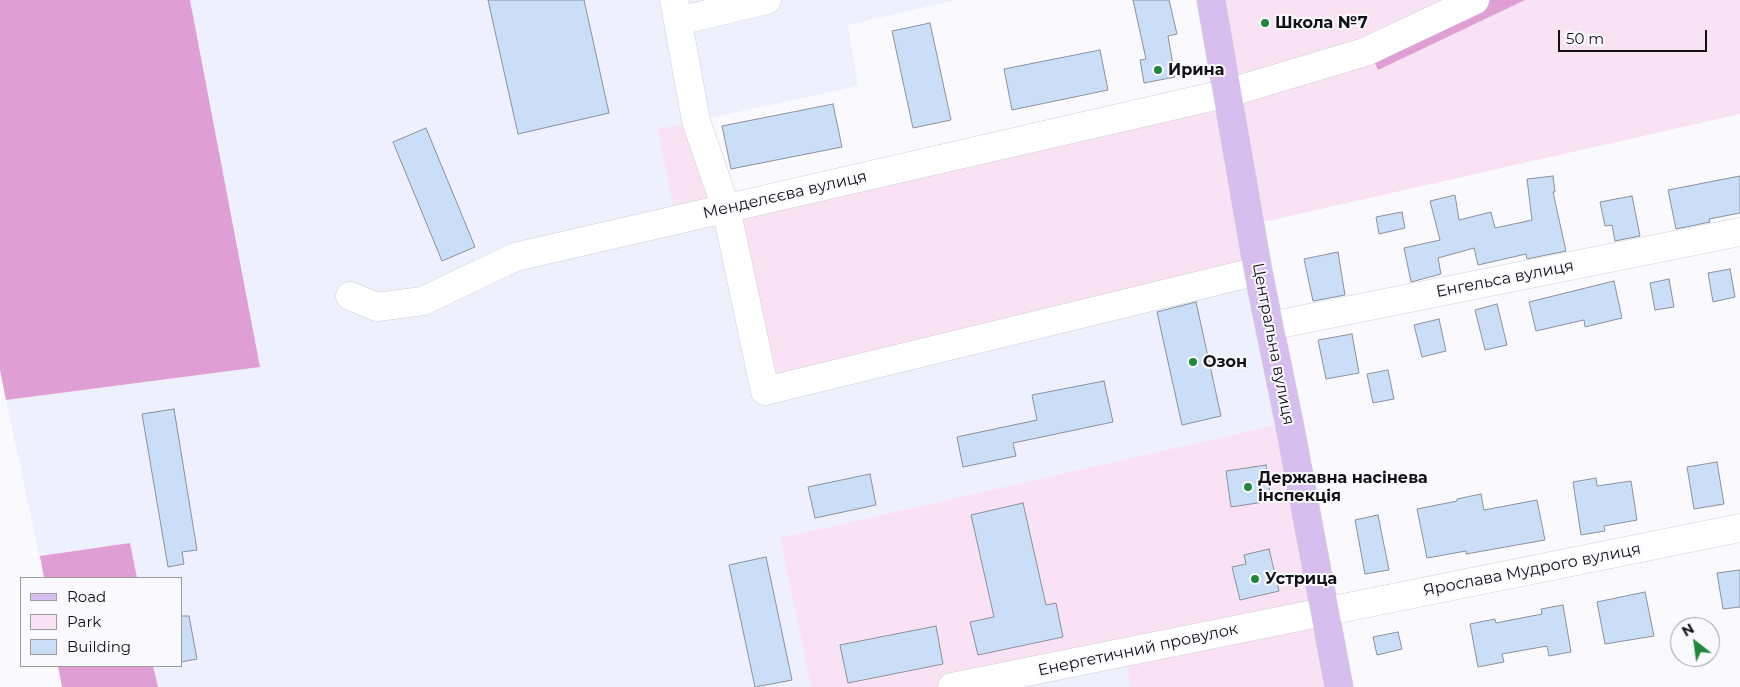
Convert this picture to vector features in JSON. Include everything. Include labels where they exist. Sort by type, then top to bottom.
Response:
[{"type":"main road","name":"Центральна вулиця","points":[[1211,0],[1258,271],[1289,422],[1339,687]]},
{"type":"street","points":[[768,0],[676,10],[696,121],[726,208],[764,391],[1258,271]]},
{"type":"street","name":"Менделєєва вулиця","points":[[350,296],[378,307],[423,301],[515,257],[1228,93],[1366,52],[1475,0]]},
{"type":"street","name":"Енгельса вулиця","points":[[1270,326],[1740,232]]},
{"type":"street","name":"Ярослава Мудрого вулиця","points":[[1324,612],[1740,528]]},
{"type":"street","name":"Енергетичний провулок","points":[[952,687],[1324,612]]},
{"type":"shaded area","points":[[0,0],[190,0],[260,367],[6,400],[0,370]]},
{"type":"shaded area","points":[[190,0],[955,0],[848,25],[858,86],[659,129],[676,220],[1258,271],[1289,422],[780,538],[811,687],[62,687],[58,667],[182,667],[182,577],[44,577],[6,400],[260,366]]},
{"type":"shaded area","points":[[1491,0],[1525,0],[1378,70],[1372,56]]},
{"type":"shaded area","points":[[130,543],[137,577],[44,577],[40,556]]},
{"type":"shaded area","points":[[1125,653],[1130,687],[952,687]]},
{"type":"shaded area","points":[[58,667],[153,667],[158,687],[62,687]]},
{"type":"green space","points":[[1211,0],[1740,0],[1740,114],[1250,225],[1258,271],[765,391],[726,209],[676,220],[658,129],[696,121],[726,208],[1228,93]]},
{"type":"green space","points":[[1289,422],[1339,687],[1130,687],[1125,653],[952,687],[811,687],[780,538]]},
{"type":"building","points":[[488,0],[584,0],[609,113],[518,134]]},
{"type":"building","points":[[1133,0],[1169,0],[1177,34],[1168,36],[1175,77],[1144,83],[1140,60],[1146,59]]},
{"type":"building","points":[[930,23],[951,120],[913,128],[892,31]]},
{"type":"building","points":[[1100,50],[1108,90],[1012,110],[1004,69]]},
{"type":"building","points":[[833,104],[842,147],[731,169],[722,126]]},
{"type":"building","points":[[426,128],[475,247],[442,261],[393,142]]},
{"type":"building","points":[[1553,176],[1555,192],[1553,192],[1566,251],[1527,259],[1526,254],[1478,265],[1474,248],[1438,258],[1441,274],[1411,282],[1404,248],[1440,240],[1430,201],[1455,195],[1459,220],[1491,212],[1495,228],[1532,220],[1527,179]]},
{"type":"building","points":[[1740,176],[1740,213],[1709,219],[1710,222],[1676,229],[1668,190]]},
{"type":"building","points":[[1632,196],[1640,236],[1615,241],[1612,225],[1605,226],[1600,202]]},
{"type":"building","points":[[1402,212],[1405,228],[1379,234],[1376,217]]},
{"type":"building","points":[[1338,252],[1345,295],[1313,301],[1304,259]]},
{"type":"building","points":[[1730,269],[1735,297],[1713,302],[1708,273]]},
{"type":"building","points":[[1669,279],[1674,307],[1655,310],[1650,283]]},
{"type":"building","points":[[1614,281],[1622,318],[1585,327],[1584,320],[1536,331],[1529,302]]},
{"type":"building","points":[[1196,302],[1221,416],[1182,425],[1157,312]]},
{"type":"building","points":[[1497,304],[1507,345],[1485,350],[1475,310]]},
{"type":"building","points":[[1439,319],[1446,351],[1422,357],[1414,325]]},
{"type":"building","points":[[1352,334],[1359,373],[1326,379],[1318,340]]},
{"type":"building","points":[[1388,370],[1394,399],[1373,403],[1367,374]]},
{"type":"building","points":[[1104,381],[1113,422],[1013,443],[1016,456],[963,467],[957,437],[1037,420],[1032,395]]},
{"type":"building","points":[[174,409],[197,550],[182,552],[184,564],[168,567],[142,414]]},
{"type":"building","points":[[1717,462],[1724,504],[1694,509],[1687,467]]},
{"type":"building","points":[[1266,465],[1271,501],[1231,507],[1226,471]]},
{"type":"building","points":[[870,474],[876,505],[815,518],[808,487]]},
{"type":"building","points":[[1596,478],[1597,486],[1631,481],[1637,520],[1604,526],[1605,531],[1581,535],[1573,482]]},
{"type":"building","points":[[1481,494],[1484,510],[1537,500],[1545,540],[1466,554],[1466,551],[1427,558],[1417,509]]},
{"type":"building","points":[[1023,503],[1046,605],[1056,603],[1063,637],[978,655],[970,622],[994,617],[971,515]]},
{"type":"building","points":[[1378,515],[1389,570],[1365,574],[1355,520]]},
{"type":"building","name":"Устрица","points":[[1269,549],[1279,591],[1240,600],[1232,567],[1246,564],[1244,555]]},
{"type":"building","points":[[766,557],[792,680],[755,687],[729,565]]},
{"type":"building","points":[[1740,570],[1740,607],[1723,609],[1717,573]]},
{"type":"building","points":[[1645,592],[1654,636],[1605,644],[1597,602]]},
{"type":"building","points":[[1563,605],[1571,652],[1549,656],[1547,646],[1502,654],[1504,662],[1478,667],[1470,624],[1495,619],[1496,623],[1542,614],[1541,609]]},
{"type":"building","points":[[182,616],[189,616],[197,659],[182,662]]},
{"type":"building","points":[[936,626],[943,664],[848,683],[840,645]]},
{"type":"building","points":[[1398,632],[1402,649],[1377,655],[1373,637]]},
{"type":"place","name":"Школа №7","points":[[1265,23]]},
{"type":"place","name":"Ирина","points":[[1158,70]]},
{"type":"place","name":"Озон","points":[[1193,362]]},
{"type":"place","name":"Державна насiнева iнспекцiя","points":[[1248,487]]},
{"type":"place","name":"Устрица","points":[[1255,579]]}]
